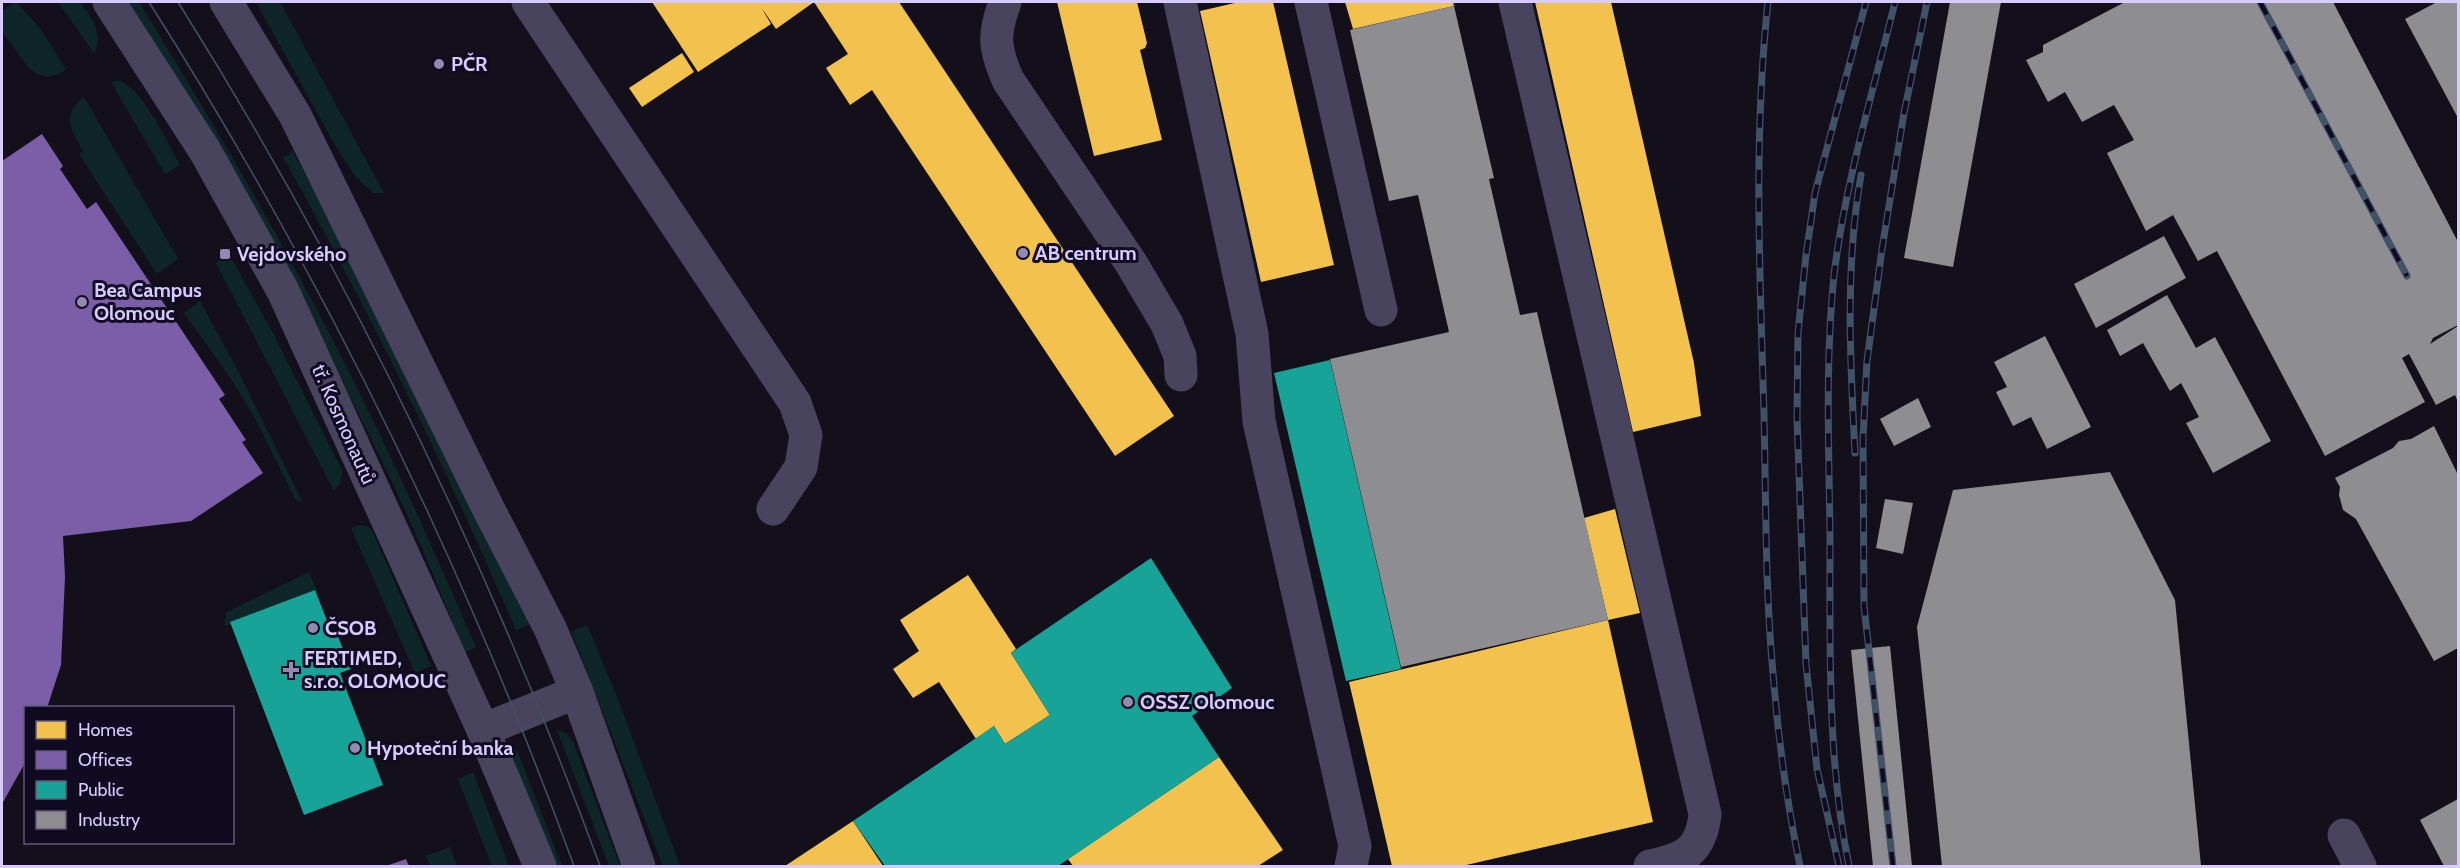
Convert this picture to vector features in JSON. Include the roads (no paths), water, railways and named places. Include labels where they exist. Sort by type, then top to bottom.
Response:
[{"type":"street","name":"tř. Kosmonautů","points":[[109,2],[205,151],[283,291],[483,730],[540,867]]},
{"type":"street","points":[[226,2],[295,115],[488,508],[550,628],[577,692],[639,867]]},
{"type":"street","points":[[528,2],[795,403],[806,435],[801,467],[773,509]]},
{"type":"street","points":[[1005,2],[996,27],[998,57],[1008,80],[1131,263],[1167,324],[1180,356],[1181,375]]},
{"type":"street","points":[[1180,2],[1252,334],[1259,421],[1355,846],[1351,867]]},
{"type":"street","points":[[1311,2],[1382,310]]},
{"type":"street","points":[[1515,2],[1705,814],[1703,833],[1694,847],[1675,861],[1650,867]]},
{"type":"street","points":[[483,730],[577,692]]},
{"type":"street","points":[[2344,835],[2360,867]]},
{"type":"tram line","points":[[149,2],[272,209],[385,422],[437,531],[485,642],[574,866]]},
{"type":"tram line","points":[[178,2],[241,105],[300,209],[412,423],[511,642],[600,866]]},
{"type":"railway","points":[[1768,2],[1763,53],[1759,156],[1767,576],[1770,641],[1778,722],[1787,794],[1800,866]]},
{"type":"railway","points":[[1839,866],[1817,769],[1806,664],[1797,418],[1798,333],[1815,193],[1866,2]]},
{"type":"railway","points":[[1849,866],[1837,785],[1831,703],[1829,340],[1834,275],[1845,206],[1895,2]]},
{"type":"railway","points":[[1893,866],[1864,606],[1863,438],[1867,361],[1882,249],[1904,113],[1927,2]]},
{"type":"railway","points":[[2260,2],[2407,276]]},
{"type":"railway","points":[[1855,453],[1850,313],[1853,244],[1861,175]]},
{"type":"place","name":"PČR","points":[[439,64]]},
{"type":"place","name":"AB centrum","points":[[1023,253]]},
{"type":"place","name":"Vejdovského","points":[[225,254]]},
{"type":"place","name":"Bea Campus Olomouc","points":[[82,302]]},
{"type":"place","name":"ČSOB","points":[[313,628]]},
{"type":"place","name":"FERTIMED, s.r.o. OLOMOUC","points":[[291,670]]},
{"type":"place","name":"OSSZ Olomouc","points":[[1128,702]]},
{"type":"place","name":"Hypoteční banka","points":[[355,748]]}]
